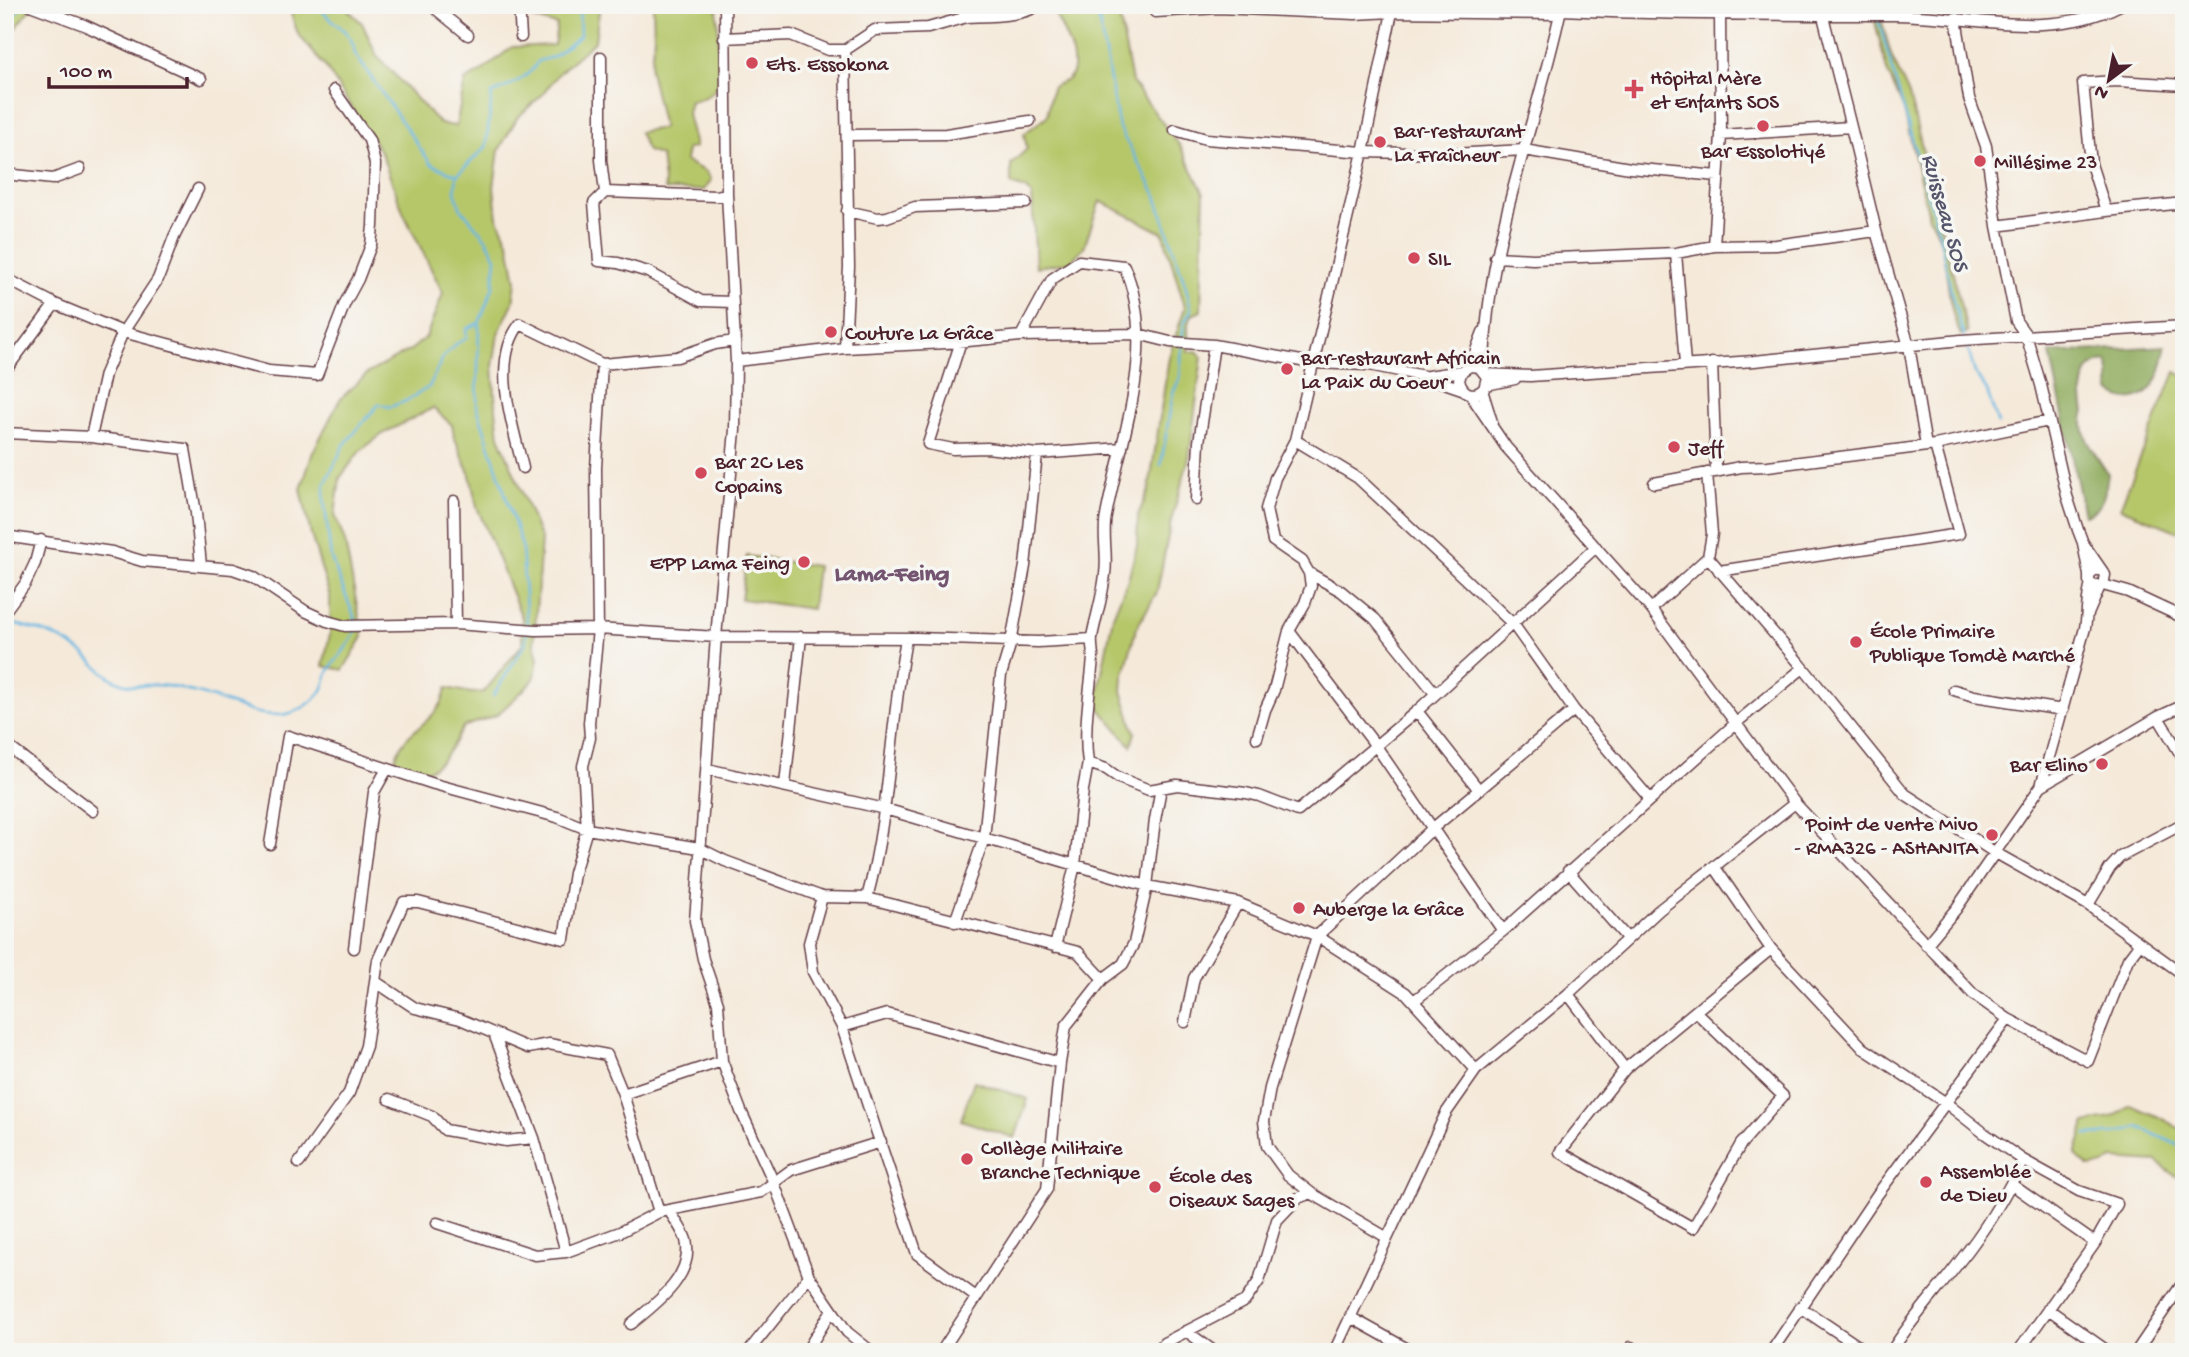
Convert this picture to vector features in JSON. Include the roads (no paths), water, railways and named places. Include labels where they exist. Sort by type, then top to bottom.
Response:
[{"type":"street","points":[[30,5],[84,25],[201,79]]},
{"type":"street","points":[[431,5],[468,36]]},
{"type":"street","points":[[519,5],[521,37]]},
{"type":"street","points":[[725,5],[727,194],[736,360],[735,430],[716,637],[695,921],[703,959],[718,1003],[722,1061],[741,1111],[774,1183],[809,1276],[847,1332],[872,1352]]},
{"type":"street","points":[[961,5],[967,17]]},
{"type":"street","points":[[724,38],[791,35],[828,50],[845,50],[876,30],[928,28],[967,17],[1033,9],[1038,5]]},
{"type":"street","points":[[1155,12],[1219,7],[1355,14],[1561,10],[1823,16],[1883,12],[2011,24],[2083,19],[2120,5]]},
{"type":"street","points":[[1484,380],[1486,322],[1495,257],[1561,10]]},
{"type":"street","points":[[1257,738],[1274,690],[1289,631],[1311,586],[1309,573],[1302,561],[1273,541],[1266,509],[1275,478],[1295,440],[1363,152],[1392,12]]},
{"type":"street","points":[[1714,246],[1721,135],[1720,15]]},
{"type":"street","points":[[1719,571],[1959,534],[1930,446],[1909,346],[1876,231],[1823,16]]},
{"type":"street","points":[[1956,18],[1969,98],[1986,146],[1997,226],[2016,321],[2026,335],[2067,496],[2083,542],[2098,579],[2184,618]]},
{"type":"street","points":[[845,50],[849,267],[845,348]]},
{"type":"street","points":[[601,57],[601,160],[605,192]]},
{"type":"street","points":[[2106,211],[2091,164],[2083,83],[2117,81],[2184,85]]},
{"type":"street","points":[[5,278],[55,304],[123,332],[268,371],[317,375],[371,245],[373,226],[375,164],[369,140],[334,90]]},
{"type":"street","points":[[848,135],[946,134],[1030,121]]},
{"type":"street","points":[[1721,135],[1852,127]]},
{"type":"street","points":[[1175,130],[1206,139],[1363,152],[1454,154],[1524,150],[1630,168],[1718,176]]},
{"type":"street","points":[[5,174],[53,178],[80,169]]},
{"type":"street","points":[[91,438],[104,374],[123,332],[158,279],[174,237],[198,189]]},
{"type":"street","points":[[727,194],[716,196],[605,192],[594,204],[599,261],[618,263],[648,272],[701,301],[732,302]]},
{"type":"street","points":[[847,211],[887,218],[915,207],[1026,203]]},
{"type":"street","points":[[1997,226],[2184,203]]},
{"type":"street","points":[[1495,257],[1533,259],[1676,253],[1714,246],[1776,245],[1876,231]]},
{"type":"street","points":[[1676,253],[1685,364]]},
{"type":"street","points":[[1021,336],[1052,279],[1079,261],[1124,266],[1136,309],[1138,334],[1133,400],[1105,519],[1106,570],[1092,639],[1093,656],[1088,686],[1085,739],[1088,763],[1075,865],[1055,947]]},
{"type":"street","points":[[5,371],[55,304]]},
{"type":"street","points":[[1486,322],[1459,380],[1497,436],[1651,609],[1795,803],[1973,994],[2008,1019],[2088,1061],[2128,959],[2140,943]]},
{"type":"street","points":[[523,468],[505,388],[505,368],[514,330],[520,324],[602,364],[677,357],[715,344],[734,341]]},
{"type":"street","points":[[1466,392],[1484,380],[1754,361],[1973,339],[2184,326]]},
{"type":"street","points":[[736,360],[845,348],[1021,336],[1138,334],[1170,342],[1214,345],[1312,363],[1369,365],[1424,376],[1466,392]]},
{"type":"street","points":[[961,341],[928,444],[953,449],[987,448],[1037,454],[1122,448]]},
{"type":"street","points":[[1196,499],[1199,442],[1214,345]]},
{"type":"street","points":[[1651,609],[1708,557],[1713,534],[1712,363]]},
{"type":"street","points":[[299,1163],[349,1093],[366,1046],[378,960],[404,902],[418,902],[564,939],[574,873],[587,829],[583,766],[590,738],[598,629],[596,468],[602,364]]},
{"type":"street","points":[[1424,376],[1479,367],[1497,436]]},
{"type":"street","points":[[1654,483],[1712,473],[1930,446],[2049,422]]},
{"type":"street","points":[[5,433],[91,438],[184,449],[196,513],[201,566]]},
{"type":"street","points":[[1295,440],[1357,478],[1513,624],[1574,710],[1650,799]]},
{"type":"street","points":[[955,922],[984,838],[1001,675],[1011,642],[1025,566],[1037,454]]},
{"type":"street","points":[[454,501],[456,624]]},
{"type":"street","points":[[5,536],[112,552],[142,561],[233,569],[253,576],[305,611],[345,626],[456,624],[716,637],[1011,642],[1092,639]]},
{"type":"street","points":[[7,604],[25,584],[35,563],[41,540]]},
{"type":"street","points":[[1088,763],[1149,790],[1177,785],[1246,793],[1298,811],[1417,710],[1596,547]]},
{"type":"street","points":[[1708,557],[1803,668],[1905,794],[1994,852],[2088,905],[2184,975]]},
{"type":"street","points":[[1309,573],[1341,591],[1375,620],[1435,692]]},
{"type":"street","points":[[1926,945],[1956,909],[2041,786],[2088,614],[2087,597],[2098,579]]},
{"type":"street","points":[[1289,631],[1376,746],[1503,931]]},
{"type":"street","points":[[785,785],[801,637]]},
{"type":"street","points":[[867,898],[886,809],[906,639]]},
{"type":"street","points":[[1415,1000],[1503,931],[1736,723],[1803,668]]},
{"type":"street","points":[[1954,690],[1974,696],[2063,710]]},
{"type":"street","points":[[2041,786],[2158,717],[2184,705]]},
{"type":"street","points":[[1417,710],[1479,790]]},
{"type":"street","points":[[1386,1237],[1311,1194],[1288,1175],[1268,1146],[1264,1121],[1270,1088],[1317,936],[1432,829],[1574,710]]},
{"type":"street","points":[[2158,717],[2184,760]]},
{"type":"street","points":[[270,844],[289,736],[434,785],[557,817],[587,829],[699,848],[724,861],[821,897],[867,898],[1078,952],[1103,979]]},
{"type":"street","points":[[5,744],[93,811]]},
{"type":"street","points":[[354,948],[374,792],[387,769]]},
{"type":"street","points":[[707,769],[886,809],[1147,886],[1238,903],[1317,936],[1415,1000],[1476,1070]]},
{"type":"street","points":[[941,1352],[1047,1189],[1066,1026],[1103,979],[1123,964],[1134,943],[1147,886],[1161,788]]},
{"type":"street","points":[[1334,1352],[1446,1113],[1476,1070],[1568,994],[1627,938],[1795,803]]},
{"type":"street","points":[[2088,905],[2110,868],[2120,857],[2184,823]]},
{"type":"street","points":[[1714,866],[1771,949],[1863,1048],[1946,1103],[2023,1160],[2079,1191],[2117,1204],[2095,1243],[2018,1352]]},
{"type":"street","points":[[1568,872],[1627,938]]},
{"type":"street","points":[[821,897],[809,943],[813,972],[842,1027],[917,1254],[976,1297]]},
{"type":"street","points":[[1185,1022],[1194,978],[1238,903]]},
{"type":"street","points":[[1696,1012],[1783,1096],[1741,1144],[1693,1228],[1560,1152],[1625,1069],[1771,949]]},
{"type":"street","points":[[376,982],[415,1008],[460,1019],[528,1048],[549,1044],[607,1055],[664,1211],[686,1239],[686,1259],[672,1289],[631,1324]]},
{"type":"street","points":[[1568,994],[1625,1069]]},
{"type":"street","points":[[842,1027],[887,1014],[1060,1063]]},
{"type":"street","points":[[1771,1352],[1877,1195],[2008,1019]]},
{"type":"street","points":[[494,1034],[534,1138],[566,1252]]},
{"type":"street","points":[[623,1094],[722,1061]]},
{"type":"street","points":[[388,1099],[432,1116],[445,1130],[506,1141],[534,1138]]},
{"type":"street","points":[[437,1223],[535,1255],[566,1252],[620,1232],[664,1211],[761,1192],[791,1170],[881,1142]]},
{"type":"street","points":[[1891,1352],[1910,1322],[1961,1260],[2011,1184],[2023,1160]]},
{"type":"street","points":[[2011,1184],[2095,1243]]},
{"type":"street","points":[[1154,1352],[1164,1343],[1245,1301],[1259,1281],[1277,1220],[1298,1198],[1311,1194]]},
{"type":"street","points":[[748,1352],[809,1276]]},
{"type":"street","points":[[2136,1352],[2184,1281]]},
{"type":"street","points":[[1800,1307],[1867,1352]]},
{"type":"street","points":[[2048,1309],[2109,1352]]},
{"type":"street","points":[[806,1352],[832,1310]]},
{"type":"street","points":[[1350,1317],[1413,1352]]},
{"type":"street","points":[[1186,1331],[1215,1352]]},
{"type":"waterway","points":[[5,25],[23,5]]},
{"type":"waterway","points":[[318,5],[350,38],[355,54],[431,164],[457,175]]},
{"type":"waterway","points":[[527,626],[522,546],[477,407],[479,323],[493,287],[496,258],[487,240],[460,207],[455,191],[457,175],[486,147],[492,94],[518,81],[530,72],[538,61],[553,57],[580,36],[579,5]]},
{"type":"waterway","points":[[1096,5],[1119,128],[1155,193],[1186,287],[1191,310],[1184,323],[1182,338]]},
{"type":"waterway","name":"Ruisseau SOS","points":[[1873,5],[1876,13]]},
{"type":"waterway","name":"Ruisseau SOS","points":[[1878,19],[1939,233],[1964,337]]},
{"type":"waterway","points":[[357,624],[331,558],[325,484],[344,445],[379,404],[390,407],[429,387],[443,357],[456,344],[467,338],[466,329],[479,323]]},
{"type":"waterway","name":"Ruisseau SOS","points":[[1966,343],[1975,373],[1987,391],[1998,424]]},
{"type":"waterway","points":[[1161,465],[1173,393],[1180,378],[1182,345]]},
{"type":"waterway","points":[[5,622],[63,640],[121,683],[174,687],[243,709],[275,715],[290,713],[305,706],[320,693],[328,672],[356,630]]},
{"type":"waterway","points":[[493,696],[525,644],[527,632]]},
{"type":"waterway","points":[[2086,1135],[2113,1134],[2138,1127],[2178,1145],[2184,1154]]},
{"type":"place","name":"Ets. Essokona","points":[[752,63]]},
{"type":"place","name":"Hôpital Mère et Enfants SOS","points":[[1634,89]]},
{"type":"place","name":"Bar Essolotiyé","points":[[1763,126]]},
{"type":"place","name":"Bar-restaurant La Fraîcheur","points":[[1380,142]]},
{"type":"place","name":"Millésime 23","points":[[1980,161]]},
{"type":"place","name":"SIL","points":[[1414,258]]},
{"type":"place","name":"Couture La Grâce","points":[[831,332]]},
{"type":"place","name":"Bar-restaurant Africain La Paix du Coeur","points":[[1287,369]]},
{"type":"place","name":"Jeff","points":[[1674,447]]},
{"type":"place","name":"Bar 2C Les Copains","points":[[701,473]]},
{"type":"place","name":"EPP Lama Feing","points":[[804,562]]},
{"type":"place","name":"École Primaire Publique Tomdè Marché","points":[[1856,642]]},
{"type":"place","name":"Bar Elino","points":[[2102,764]]},
{"type":"place","name":"Point de vente Mivo - RMA326 - ASHANITA","points":[[1992,835]]},
{"type":"place","name":"Auberge la Grâce","points":[[1299,908]]},
{"type":"place","name":"Collège Militaire Branche Technique","points":[[967,1159]]},
{"type":"place","name":"Assemblée de Dieu","points":[[1926,1182]]},
{"type":"place","name":"École des Oiseaux Sages","points":[[1155,1187]]},
{"type":"district","name":"Lama-Feing","points":[[892,572]]}]
